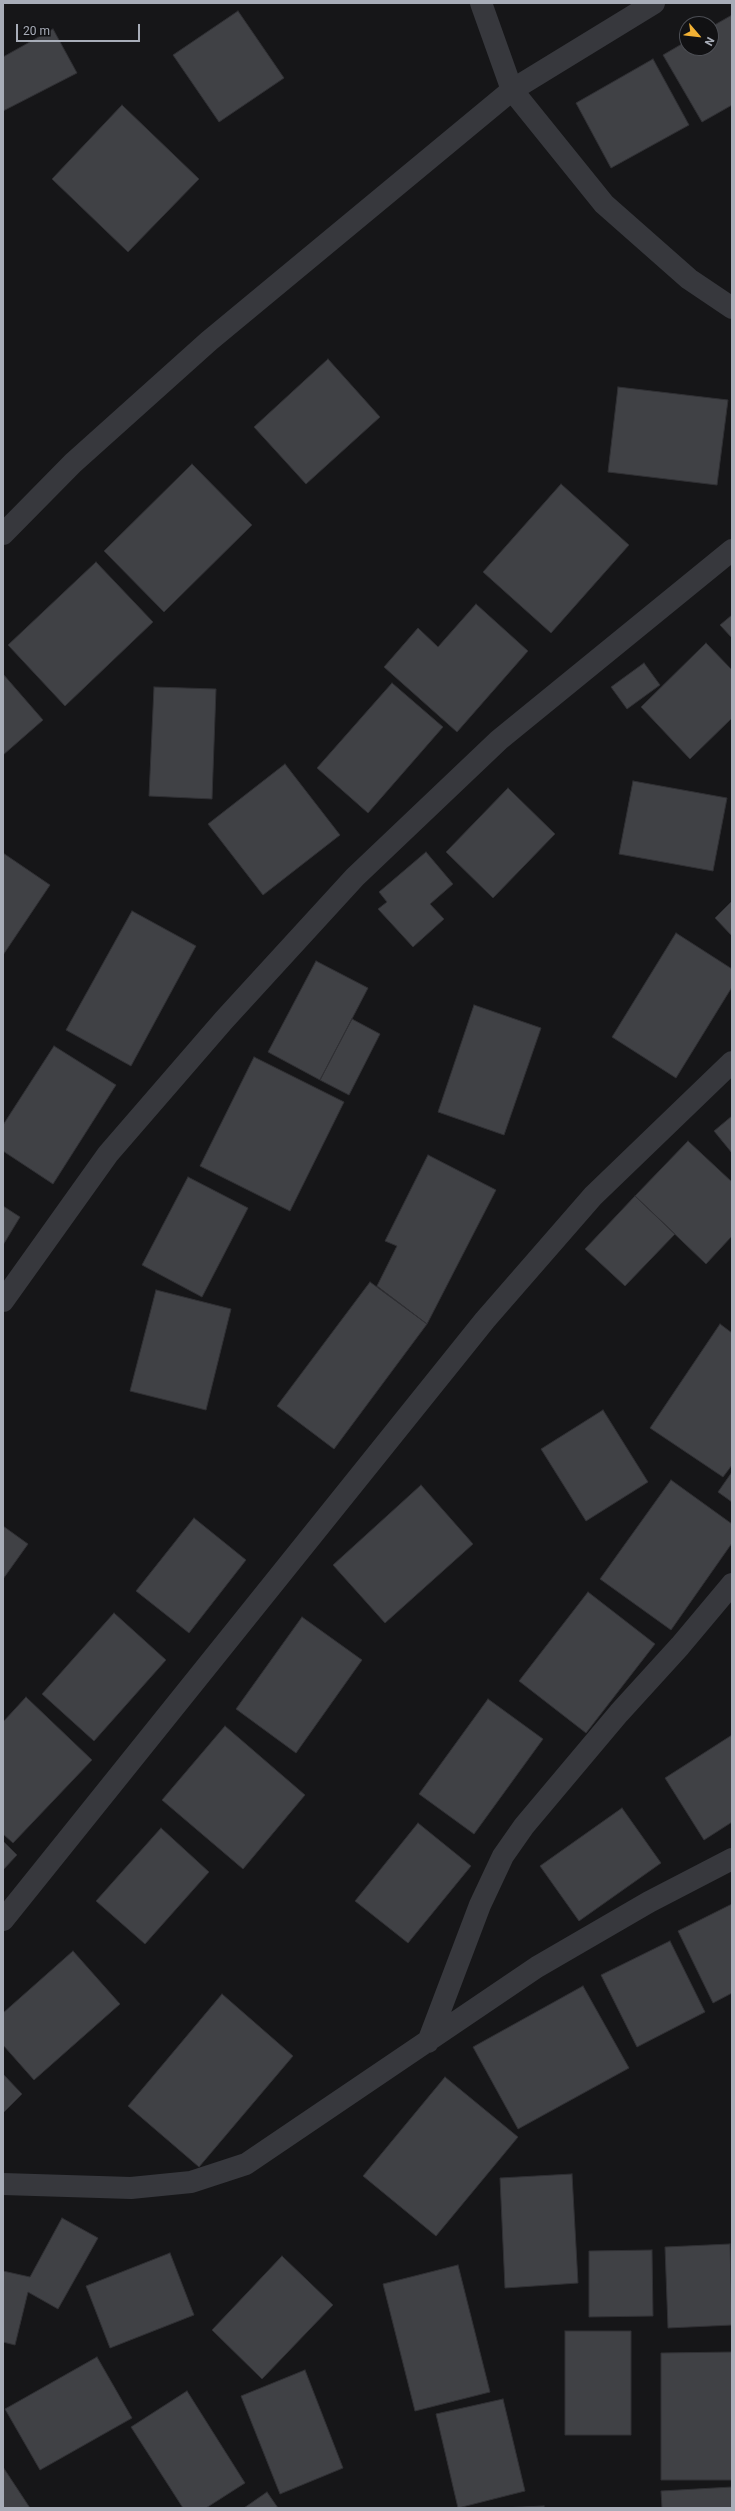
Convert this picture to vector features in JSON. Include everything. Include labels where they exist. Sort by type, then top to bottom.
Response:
[{"type":"street","points":[[481,3],[512,90],[604,204],[689,279],[732,308]]},
{"type":"street","points":[[3,534],[74,463],[209,341],[512,90],[654,3]]},
{"type":"street","points":[[3,1301],[108,1154],[224,1020],[355,877],[498,740],[732,550]]},
{"type":"street","points":[[3,1920],[485,1320],[593,1196],[732,1062]]},
{"type":"street","points":[[428,2042],[480,1905],[503,1856],[524,1826],[619,1712],[680,1646],[732,1584]]},
{"type":"street","points":[[3,2184],[132,2188],[191,2182],[246,2164],[537,1967],[649,1902],[732,1859]]},
{"type":"building","points":[[238,11],[284,78],[219,122],[173,55]]},
{"type":"building","points":[[732,15],[732,105],[702,122],[663,55],[679,46],[679,56],[719,56],[719,22]]},
{"type":"building","points":[[53,29],[77,73],[3,111],[3,57]]},
{"type":"building","points":[[653,59],[689,125],[611,168],[576,103]]},
{"type":"building","points":[[122,105],[199,179],[128,252],[52,179]]},
{"type":"building","points":[[328,359],[380,417],[306,484],[254,427]]},
{"type":"building","points":[[618,387],[728,400],[717,485],[608,472]]},
{"type":"building","points":[[192,464],[252,525],[164,612],[104,551]]},
{"type":"building","points":[[561,484],[629,545],[551,633],[483,572]]},
{"type":"building","points":[[96,562],[153,622],[65,706],[8,645]]},
{"type":"building","points":[[476,604],[528,651],[457,732],[384,667],[418,628],[438,647]]},
{"type":"building","points":[[732,615],[732,638],[720,625]]},
{"type":"building","points":[[706,643],[732,670],[732,718],[690,759],[641,707]]},
{"type":"building","points":[[644,663],[660,685],[627,709],[611,687]]},
{"type":"building","points":[[3,674],[43,720],[3,755]]},
{"type":"building","points":[[392,683],[443,727],[368,813],[317,768]]},
{"type":"building","points":[[154,687],[216,689],[212,799],[149,796]]},
{"type":"building","points":[[285,764],[340,835],[263,895],[208,824]]},
{"type":"building","points":[[633,781],[727,798],[713,871],[619,854]]},
{"type":"building","points":[[508,788],[555,834],[493,898],[446,852]]},
{"type":"building","points":[[426,852],[453,884],[430,904],[444,919],[413,947],[378,909],[387,902],[379,892]]},
{"type":"building","points":[[3,853],[50,885],[3,955]]},
{"type":"building","points":[[732,901],[732,936],[715,918]]},
{"type":"building","points":[[132,911],[196,946],[131,1066],[66,1030]]},
{"type":"building","points":[[676,933],[732,969],[732,987],[676,1078],[612,1037]]},
{"type":"building","points":[[316,961],[368,988],[320,1080],[268,1052]]},
{"type":"building","points":[[474,1005],[541,1028],[504,1135],[438,1112]]},
{"type":"building","points":[[352,1019],[380,1034],[349,1095],[320,1080]]},
{"type":"building","points":[[54,1046],[116,1085],[53,1184],[3,1151],[3,1125]]},
{"type":"building","points":[[254,1057],[344,1102],[290,1211],[200,1166]]},
{"type":"building","points":[[732,1116],[732,1153],[714,1131]]},
{"type":"building","points":[[688,1141],[732,1182],[732,1236],[706,1264],[635,1196]]},
{"type":"building","points":[[428,1155],[496,1190],[427,1324],[377,1286],[397,1246],[385,1241]]},
{"type":"building","points":[[188,1177],[248,1208],[202,1297],[142,1265]]},
{"type":"building","points":[[635,1196],[675,1234],[625,1286],[585,1249]]},
{"type":"building","points":[[3,1206],[20,1217],[3,1245]]},
{"type":"building","points":[[370,1282],[427,1324],[334,1449],[277,1406]]},
{"type":"building","points":[[156,1290],[231,1309],[206,1410],[130,1391]]},
{"type":"building","points":[[720,1324],[732,1333],[732,1465],[723,1477],[650,1428]]},
{"type":"building","points":[[603,1410],[648,1482],[586,1521],[541,1449]]},
{"type":"building","points":[[732,1472],[732,1502],[718,1492]]},
{"type":"building","points":[[671,1480],[732,1524],[732,1543],[671,1630],[600,1579]]},
{"type":"building","points":[[421,1485],[473,1544],[385,1623],[333,1565]]},
{"type":"building","points":[[194,1518],[246,1560],[189,1633],[136,1591]]},
{"type":"building","points":[[3,1526],[28,1544],[3,1579]]},
{"type":"building","points":[[588,1592],[655,1644],[586,1733],[519,1681]]},
{"type":"building","points":[[114,1613],[166,1660],[94,1741],[42,1694]]},
{"type":"building","points":[[302,1617],[362,1660],[296,1753],[236,1709]]},
{"type":"building","points":[[26,1697],[92,1760],[13,1843],[3,1834],[3,1722]]},
{"type":"building","points":[[488,1699],[543,1739],[474,1834],[419,1794]]},
{"type":"building","points":[[225,1726],[305,1795],[243,1869],[162,1800]]},
{"type":"building","points":[[732,1735],[732,1822],[704,1840],[665,1778]]},
{"type":"building","points":[[622,1808],[661,1863],[579,1921],[540,1866]]},
{"type":"building","points":[[418,1823],[471,1866],[408,1943],[355,1901]]},
{"type":"building","points":[[161,1828],[209,1872],[145,1944],[96,1901]]},
{"type":"building","points":[[3,1841],[17,1855],[3,1870]]},
{"type":"building","points":[[732,1904],[732,1993],[713,2003],[678,1931]]},
{"type":"building","points":[[670,1941],[705,2012],[637,2047],[601,1975]]},
{"type":"building","points":[[73,1951],[120,2004],[34,2080],[3,2045],[3,2013]]},
{"type":"building","points":[[583,1986],[629,2068],[518,2129],[473,2047]]},
{"type":"building","points":[[222,1994],[293,2056],[199,2167],[128,2106]]},
{"type":"building","points":[[3,2074],[22,2094],[3,2113]]},
{"type":"building","points":[[445,2077],[518,2137],[436,2236],[363,2176]]},
{"type":"building","points":[[572,2174],[578,2283],[505,2288],[500,2178]]},
{"type":"building","points":[[62,2218],[98,2238],[58,2309],[28,2292],[15,2345],[3,2342],[3,2271],[30,2277]]},
{"type":"building","points":[[730,2244],[732,2325],[668,2328],[665,2247]]},
{"type":"building","points":[[652,2250],[653,2316],[589,2317],[589,2251]]},
{"type":"building","points":[[170,2253],[194,2315],[110,2348],[86,2286]]},
{"type":"building","points":[[282,2256],[333,2305],[262,2379],[212,2330]]},
{"type":"building","points":[[458,2265],[490,2392],[415,2411],[383,2284]]},
{"type":"building","points":[[565,2331],[631,2331],[631,2435],[565,2435]]},
{"type":"building","points":[[732,2352],[732,2480],[661,2480],[661,2353]]},
{"type":"building","points":[[97,2357],[132,2418],[40,2470],[5,2409]]},
{"type":"building","points":[[305,2370],[343,2468],[280,2494],[241,2396]]},
{"type":"building","points":[[187,2391],[245,2483],[206,2508],[183,2508],[131,2427]]},
{"type":"building","points":[[503,2399],[525,2491],[458,2508],[436,2414]]},
{"type":"building","points":[[3,2467],[30,2508],[3,2508]]},
{"type":"building","points":[[732,2487],[732,2508],[662,2508],[661,2491]]},
{"type":"building","points":[[267,2492],[278,2508],[244,2508]]},
{"type":"building","points":[[544,2506],[544,2508],[501,2508]]}]
